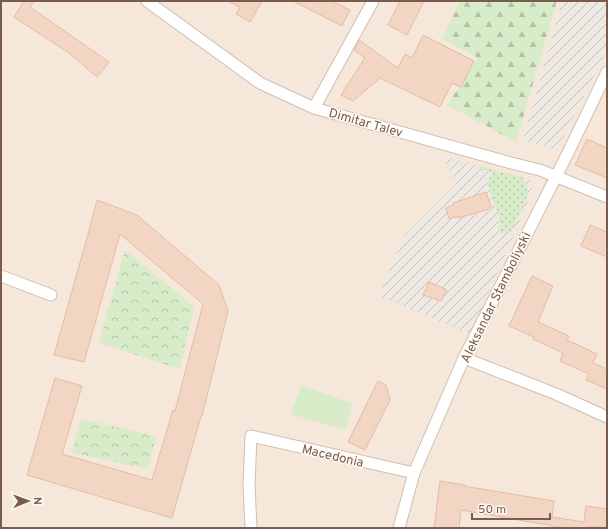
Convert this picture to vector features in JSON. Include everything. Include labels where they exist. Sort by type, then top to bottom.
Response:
[{"type":"street","name":"Dimitar Talev","points":[[146,1],[260,83],[314,108],[540,170],[607,198]]},
{"type":"street","points":[[314,108],[373,1]]},
{"type":"street","name":"Aleksandar Stamboliyski","points":[[399,528],[414,473],[464,358],[607,72]]},
{"type":"street","points":[[1,276],[51,295]]},
{"type":"street","points":[[464,358],[556,394],[607,416]]},
{"type":"street","name":"Macedonia","points":[[250,528],[249,485],[251,436],[414,473]]},
{"type":"shaded area","points":[[1,1],[607,1],[607,528],[1,528]]},
{"type":"shaded area","points":[[562,1],[607,1],[607,49],[557,151],[523,140]]},
{"type":"shaded area","points":[[443,156],[529,179],[533,190],[471,334],[379,296],[404,236],[456,184]]},
{"type":"green space","points":[[460,1],[557,1],[516,142],[447,105],[478,58],[442,39]]},
{"type":"green space","points":[[480,166],[523,178],[527,187],[528,195],[511,231],[501,234],[498,230],[501,221],[487,182],[492,173],[478,168]]},
{"type":"green space","points":[[125,250],[194,306],[180,369],[99,343]]},
{"type":"green space","points":[[302,385],[353,404],[345,430],[290,414]]},
{"type":"green space","points":[[81,419],[156,436],[148,469],[72,453]]},
{"type":"building","points":[[24,1],[34,1],[30,7],[109,62],[97,77],[69,53],[14,17]]},
{"type":"building","points":[[228,1],[262,1],[250,22],[236,14],[240,7]]},
{"type":"building","points":[[293,1],[332,1],[350,10],[342,26]]},
{"type":"building","points":[[400,1],[424,1],[407,35],[388,25]]},
{"type":"building","points":[[423,35],[474,61],[461,87],[452,83],[440,107],[380,78],[353,101],[341,95],[365,58],[354,50],[359,40],[398,68],[405,54],[412,58]]},
{"type":"building","points":[[587,139],[607,148],[607,178],[575,165]]},
{"type":"building","points":[[486,192],[491,207],[486,210],[458,218],[458,216],[449,219],[446,208],[454,205],[453,203]]},
{"type":"building","points":[[97,200],[137,215],[219,285],[228,311],[202,416],[172,518],[27,475],[55,378],[82,386],[62,454],[152,480],[173,410],[175,411],[203,304],[120,234],[84,362],[54,355]]},
{"type":"building","points":[[590,225],[607,232],[607,257],[581,246]]},
{"type":"building","points":[[532,276],[553,286],[538,322],[569,336],[567,340],[597,354],[593,363],[607,369],[607,389],[586,380],[589,374],[560,361],[563,353],[533,339],[534,337],[509,326]]},
{"type":"building","points":[[429,282],[447,290],[441,301],[423,295]]},
{"type":"building","points":[[378,381],[386,385],[390,400],[365,450],[348,442]]},
{"type":"building","points":[[440,481],[554,501],[552,517],[584,522],[586,506],[607,509],[607,528],[589,526],[589,528],[559,528],[461,510],[459,528],[434,528]]}]
